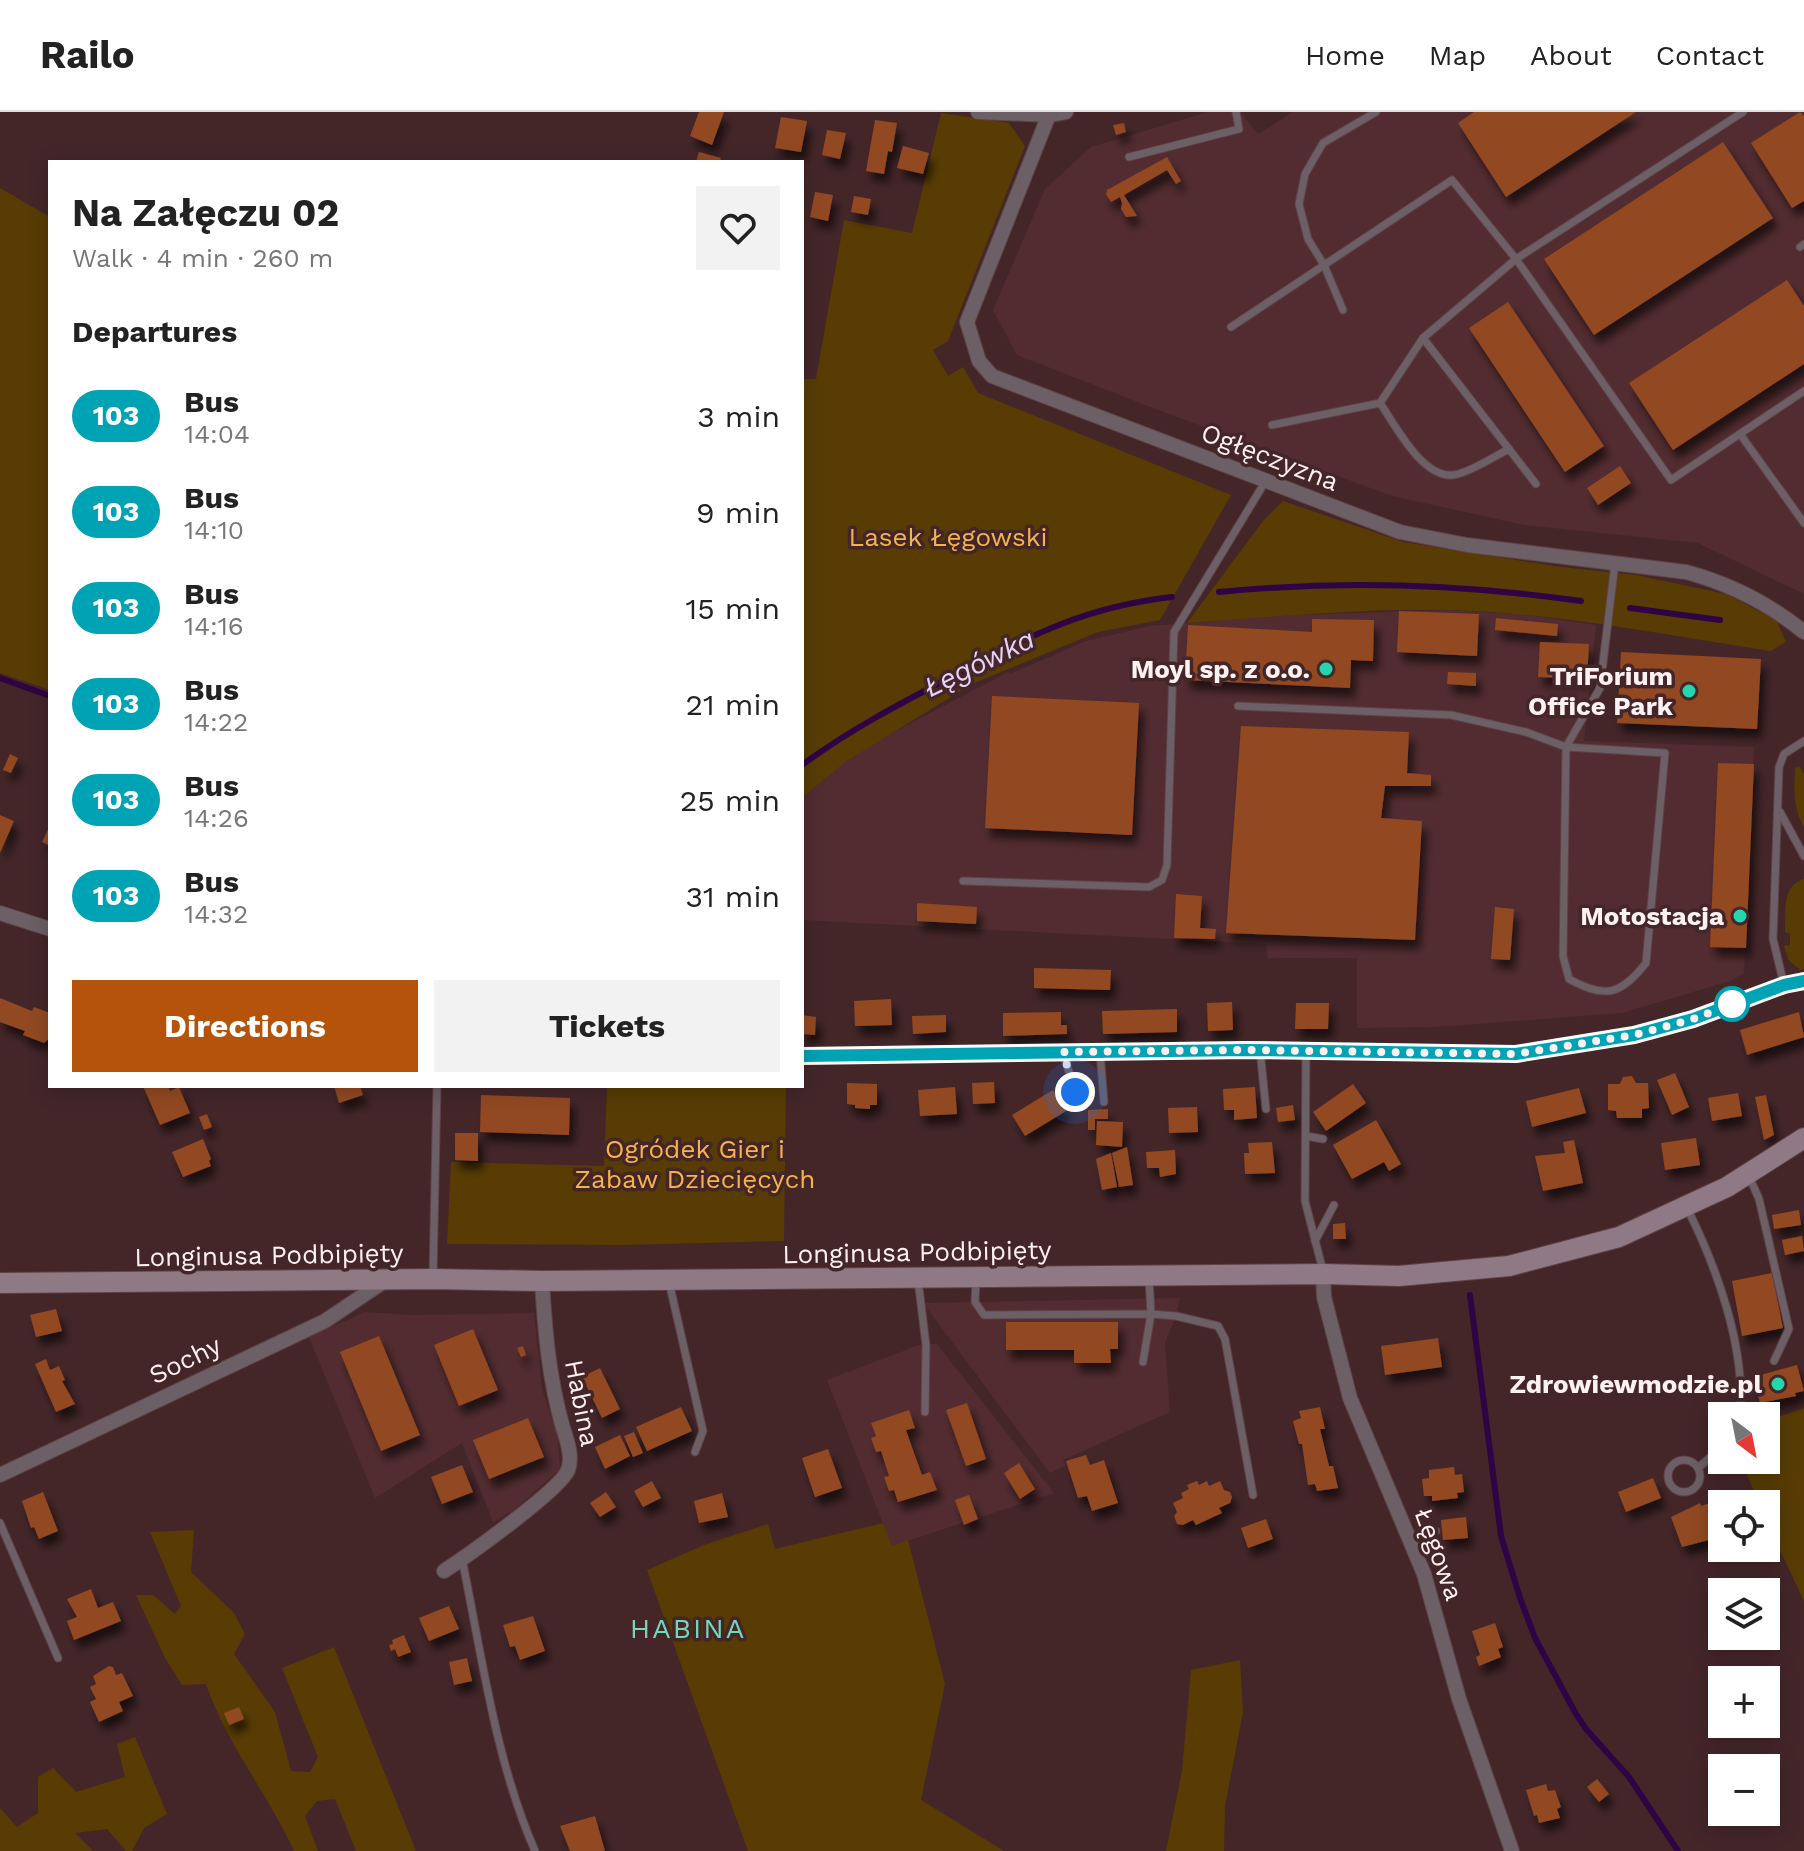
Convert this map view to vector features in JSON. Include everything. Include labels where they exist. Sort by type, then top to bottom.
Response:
[{"type":"street","points":[[978,112],[1066,112]]},
{"type":"street","name":"Ogłęczyzna","points":[[1050,114],[967,322],[970,340],[979,361],[992,376],[1400,532],[1686,572],[1710,578],[1756,598],[1804,632]]},
{"type":"street","points":[[0,913],[48,928]]},
{"type":"street","points":[[804,1056],[1260,1050],[1516,1054],[1634,1035],[1693,1019],[1784,985],[1804,981]]},
{"type":"street","name":"Longinusa Podbipięty","points":[[0,1283],[1399,1276],[1509,1266],[1619,1237],[1727,1187],[1804,1138]]},
{"type":"street","name":"Łęgowa","points":[[1323,1274],[1324,1297],[1350,1398],[1424,1574],[1459,1699],[1512,1851]]},
{"type":"street","name":"Sochy","points":[[0,1475],[325,1321],[386,1280]]},
{"type":"street","name":"Habina","points":[[444,1571],[547,1494],[568,1471],[567,1438],[549,1369],[542,1281]]},
{"type":"lane","points":[[1129,157],[1239,129],[1236,112]]},
{"type":"lane","points":[[1343,310],[1324,265],[1308,239],[1299,204],[1305,174],[1323,143],[1376,112]]},
{"type":"lane","points":[[1272,425],[1380,403],[1423,338],[1516,259],[1743,112]]},
{"type":"lane","points":[[1231,327],[1452,180],[1516,259],[1671,480],[1804,391]]},
{"type":"lane","points":[[1423,338],[1536,484]]},
{"type":"lane","points":[[1380,403],[1421,462],[1438,473],[1458,474],[1509,449]]},
{"type":"lane","points":[[1740,434],[1804,523]]},
{"type":"lane","points":[[963,881],[1149,887],[1162,880],[1167,865],[1174,632],[1265,481]]},
{"type":"lane","points":[[1238,706],[1451,715],[1526,732],[1566,747],[1665,753],[1646,963],[1631,982],[1615,991],[1590,990],[1569,979],[1563,956],[1566,747],[1600,688],[1615,562]]},
{"type":"lane","points":[[1784,985],[1773,939],[1779,767],[1784,754],[1804,741]]},
{"type":"lane","points":[[1779,809],[1804,856]]},
{"type":"lane","points":[[1260,1050],[1266,1109]]},
{"type":"lane","points":[[1306,1051],[1305,1201],[1323,1274]]},
{"type":"lane","points":[[1063,1052],[1075,1092]]},
{"type":"lane","points":[[1100,1052],[1104,1102]]},
{"type":"lane","points":[[433,1279],[437,1088]]},
{"type":"lane","points":[[1306,1136],[1323,1139]]},
{"type":"lane","points":[[1749,1174],[1759,1199],[1789,1329],[1774,1361]]},
{"type":"lane","points":[[1315,1241],[1334,1205]]},
{"type":"lane","points":[[1686,1206],[1705,1246],[1728,1316],[1741,1402]]},
{"type":"lane","points":[[1143,1362],[1151,1314],[1149,1275]]},
{"type":"lane","points":[[976,1277],[975,1302],[984,1315],[1151,1314],[1218,1326],[1222,1333],[1253,1495]]},
{"type":"lane","points":[[918,1278],[926,1345],[925,1412]]},
{"type":"lane","points":[[669,1280],[703,1431],[695,1452]]},
{"type":"lane","points":[[1698,1468],[1708,1459]]},
{"type":"lane","points":[[1690,1461],[1698,1468],[1700,1478],[1691,1491],[1681,1492],[1669,1483],[1668,1472],[1674,1463],[1690,1461]]},
{"type":"lane","points":[[0,1523],[58,1658]]},
{"type":"lane","points":[[1409,1537],[1436,1531]]},
{"type":"lane","points":[[462,1559],[500,1742],[523,1825],[535,1851]]},
{"type":"shaded area","points":[[1208,112],[1240,112],[1258,134],[1293,112],[1804,112],[1804,594],[1698,543],[1524,525],[1392,496],[1017,355],[993,310],[1045,189],[1091,147]]},
{"type":"shaded area","points":[[1448,610],[1521,614],[1596,625],[1584,741],[1754,747],[1744,973],[1730,981],[1622,1013],[1436,1027],[1357,1028],[1357,958],[1268,958],[1266,944],[804,920],[804,795],[835,766],[1008,672],[1010,674],[1086,641],[1149,626],[1296,615]]},
{"type":"shaded area","points":[[1180,1298],[1165,1343],[1170,1412],[1063,1460],[1065,1466],[1050,1473],[923,1303]]},
{"type":"shaded area","points":[[365,1312],[412,1315],[534,1313],[542,1389],[558,1438],[560,1469],[514,1510],[493,1522],[462,1443],[375,1498],[309,1337]]},
{"type":"shaded area","points":[[937,1344],[1054,1493],[892,1546],[827,1380],[919,1345]]},
{"type":"green space","name":"Lasek Łęgowski","points":[[941,113],[1009,123],[1025,146],[948,341],[933,350],[948,376],[963,367],[978,393],[1231,495],[1160,620],[1098,632],[972,684],[845,762],[804,796],[804,379],[816,379],[844,220],[912,233]]},
{"type":"green space","points":[[0,188],[48,216],[48,689],[0,673]]},
{"type":"green space","points":[[1283,501],[1403,542],[1561,567],[1636,575],[1726,594],[1776,620],[1786,642],[1771,651],[1571,620],[1450,610],[1352,612],[1187,623],[1263,521]]},
{"type":"green space","points":[[1799,766],[1804,774],[1804,827],[1795,799],[1795,768]]},
{"type":"green space","points":[[1804,879],[1804,969],[1801,970],[1789,961],[1784,946],[1790,945],[1790,934],[1785,932],[1785,908],[1791,887]]},
{"type":"green space","name":"Ogródek Gier i Zabaw Dziecięcych","points":[[607,1088],[786,1088],[784,1241],[623,1245],[447,1244],[451,1162],[604,1166]]},
{"type":"green space","points":[[1804,1408],[1804,1601],[1780,1550],[1780,1490],[1753,1490],[1747,1474],[1780,1474],[1780,1416]]},
{"type":"green space","points":[[883,1523],[892,1546],[908,1540],[945,1684],[921,1800],[1004,1851],[748,1851],[647,1570],[704,1545],[768,1524],[775,1549]]},
{"type":"green space","points":[[194,1530],[191,1572],[234,1613],[245,1634],[234,1654],[275,1712],[291,1771],[310,1772],[318,1757],[282,1668],[334,1647],[416,1851],[356,1851],[335,1799],[317,1801],[305,1816],[318,1851],[294,1851],[236,1748],[206,1684],[182,1685],[165,1658],[136,1595],[153,1595],[175,1614],[181,1606],[150,1532]]},
{"type":"green space","points":[[1240,1660],[1243,1712],[1225,1806],[1224,1851],[1166,1851],[1182,1771],[1191,1670]]},
{"type":"green space","points":[[135,1737],[167,1814],[144,1828],[132,1851],[126,1851],[107,1829],[75,1833],[93,1851],[0,1851],[0,1808],[17,1827],[38,1813],[38,1777],[53,1768],[76,1792],[125,1777],[117,1744]]},
{"type":"building","points":[[699,112],[724,112],[712,145],[690,136]]},
{"type":"building","points":[[1474,112],[1636,112],[1506,197],[1458,123]]},
{"type":"building","points":[[1800,112],[1804,116],[1804,201],[1792,208],[1751,143]]},
{"type":"building","points":[[781,117],[807,121],[801,152],[775,148]]},
{"type":"building","points":[[875,120],[897,123],[884,174],[866,171]]},
{"type":"building","points":[[1124,123],[1126,132],[1116,135],[1113,125]]},
{"type":"building","points":[[827,130],[846,133],[840,159],[822,155]]},
{"type":"building","points":[[1723,142],[1773,218],[1594,335],[1544,259]]},
{"type":"building","points":[[903,146],[929,153],[923,174],[897,168]]},
{"type":"building","points":[[699,152],[721,158],[720,160],[697,160]]},
{"type":"building","points":[[1167,157],[1181,181],[1176,184],[1167,170],[1124,195],[1137,216],[1126,217],[1121,209],[1120,197],[1111,202],[1107,190]]},
{"type":"building","points":[[815,192],[833,195],[828,221],[810,217]]},
{"type":"building","points":[[854,196],[871,199],[868,215],[851,212]]},
{"type":"building","points":[[1787,280],[1804,306],[1804,364],[1673,450],[1629,383]]},
{"type":"building","points":[[1508,302],[1604,446],[1565,472],[1469,328]]},
{"type":"building","points":[[1620,466],[1631,483],[1598,505],[1587,488]]},
{"type":"building","points":[[1399,611],[1479,614],[1477,656],[1397,652]]},
{"type":"building","points":[[1496,618],[1558,624],[1557,636],[1495,630]]},
{"type":"building","points":[[1312,619],[1374,620],[1373,661],[1351,660],[1350,688],[1185,680],[1188,625],[1312,632]]},
{"type":"building","points":[[1540,642],[1589,644],[1587,679],[1538,677]]},
{"type":"building","name":"TriForium Office Park","points":[[1621,652],[1761,659],[1757,729],[1617,723]]},
{"type":"building","points":[[1448,672],[1476,673],[1476,686],[1447,684]]},
{"type":"building","points":[[992,696],[1139,703],[1132,835],[985,828]]},
{"type":"building","points":[[1241,726],[1409,732],[1407,773],[1431,775],[1431,786],[1385,786],[1381,818],[1422,821],[1415,940],[1226,933]]},
{"type":"building","points":[[10,754],[18,758],[11,773],[3,770]]},
{"type":"building","points":[[1718,763],[1754,764],[1746,948],[1710,947]]},
{"type":"building","points":[[0,815],[14,821],[0,853]]},
{"type":"building","points":[[48,829],[48,845],[42,842]]},
{"type":"building","points":[[1176,894],[1202,896],[1200,928],[1216,929],[1215,939],[1174,938]]},
{"type":"building","points":[[917,903],[977,907],[976,924],[917,921]]},
{"type":"building","points":[[1495,907],[1514,909],[1510,960],[1491,959]]},
{"type":"building","points":[[1034,968],[1111,970],[1110,990],[1034,988]]},
{"type":"building","points":[[0,998],[32,1011],[34,1007],[48,1012],[48,1040],[44,1043],[23,1035],[25,1031],[0,1022]]},
{"type":"building","points":[[891,999],[892,1025],[855,1026],[854,1001]]},
{"type":"building","points":[[1232,1002],[1233,1030],[1208,1031],[1207,1003]]},
{"type":"building","points":[[1296,1003],[1329,1003],[1328,1029],[1295,1029]]},
{"type":"building","points":[[1177,1009],[1177,1032],[1103,1034],[1102,1011]]},
{"type":"building","points":[[1061,1012],[1061,1025],[1067,1025],[1067,1034],[1003,1036],[1003,1013]]},
{"type":"building","points":[[1799,1012],[1804,1037],[1747,1055],[1740,1030]]},
{"type":"building","points":[[804,1015],[816,1017],[815,1035],[804,1034]]},
{"type":"building","points":[[946,1015],[946,1032],[913,1034],[912,1016]]},
{"type":"building","points":[[1675,1073],[1689,1107],[1672,1115],[1657,1080]]},
{"type":"building","points":[[1632,1076],[1636,1083],[1648,1083],[1649,1108],[1642,1109],[1642,1118],[1617,1118],[1616,1111],[1608,1110],[1608,1084],[1620,1084],[1623,1077]]},
{"type":"building","points":[[994,1082],[995,1103],[973,1104],[972,1083]]},
{"type":"building","points":[[847,1083],[877,1084],[877,1105],[870,1105],[870,1109],[847,1104]]},
{"type":"building","points":[[1353,1084],[1366,1103],[1326,1131],[1313,1112]]},
{"type":"building","points":[[955,1087],[957,1114],[920,1116],[918,1090]]},
{"type":"building","points":[[1255,1087],[1257,1118],[1234,1120],[1234,1110],[1224,1110],[1223,1089]]},
{"type":"building","points":[[144,1088],[169,1088],[170,1091],[179,1088],[190,1113],[160,1125]]},
{"type":"building","points":[[335,1088],[361,1088],[363,1095],[339,1103]]},
{"type":"building","points":[[1579,1088],[1586,1113],[1532,1127],[1526,1101]]},
{"type":"building","points":[[1053,1090],[1066,1111],[1025,1136],[1012,1115]]},
{"type":"building","points":[[1738,1093],[1742,1116],[1712,1121],[1708,1098]]},
{"type":"building","points":[[481,1095],[570,1098],[569,1135],[480,1132]]},
{"type":"building","points":[[1766,1095],[1774,1135],[1764,1140],[1755,1097]]},
{"type":"building","points":[[1293,1105],[1295,1120],[1278,1122],[1276,1108]]},
{"type":"building","points":[[1197,1107],[1198,1132],[1169,1133],[1168,1108]]},
{"type":"building","points":[[1108,1109],[1108,1119],[1095,1119],[1095,1130],[1088,1130],[1088,1110]]},
{"type":"building","points":[[207,1114],[212,1127],[204,1130],[199,1117]]},
{"type":"building","points":[[1376,1120],[1401,1164],[1389,1171],[1384,1162],[1352,1179],[1333,1145]]},
{"type":"building","points":[[1097,1121],[1123,1122],[1122,1147],[1096,1145]]},
{"type":"building","points":[[455,1133],[478,1133],[478,1161],[455,1160]]},
{"type":"building","points":[[1696,1138],[1700,1165],[1665,1170],[1661,1143]]},
{"type":"building","points":[[203,1139],[211,1166],[183,1177],[172,1152]]},
{"type":"building","points":[[1574,1140],[1583,1183],[1543,1191],[1535,1156],[1565,1153],[1563,1142]]},
{"type":"building","points":[[1272,1142],[1275,1173],[1245,1174],[1244,1153],[1249,1153],[1248,1143]]},
{"type":"building","points":[[1127,1147],[1133,1185],[1119,1187],[1112,1153]]},
{"type":"building","points":[[1175,1150],[1176,1174],[1160,1177],[1159,1168],[1147,1168],[1146,1152]]},
{"type":"building","points":[[1111,1153],[1117,1187],[1102,1190],[1096,1159]]},
{"type":"building","points":[[1799,1210],[1801,1225],[1774,1229],[1772,1215]]},
{"type":"building","points":[[1345,1223],[1346,1239],[1333,1239],[1333,1224]]},
{"type":"building","points":[[1802,1236],[1804,1251],[1785,1255],[1782,1240]]},
{"type":"building","points":[[1772,1273],[1783,1328],[1742,1336],[1732,1281]]},
{"type":"building","points":[[56,1309],[62,1331],[36,1337],[30,1315]]},
{"type":"building","points":[[1006,1322],[1118,1322],[1118,1349],[1110,1349],[1111,1363],[1074,1363],[1074,1350],[1006,1350]]},
{"type":"building","points":[[473,1329],[498,1390],[459,1406],[434,1345]]},
{"type":"building","points":[[379,1336],[420,1435],[381,1451],[340,1352]]},
{"type":"building","points":[[1438,1338],[1442,1367],[1385,1375],[1381,1346]]},
{"type":"building","points":[[523,1346],[526,1355],[521,1357],[517,1348]]},
{"type":"building","points":[[46,1359],[50,1370],[59,1366],[65,1380],[62,1381],[75,1404],[56,1412],[35,1364]]},
{"type":"building","name":"Zdrowiewmodzie.pl","points":[[1797,1365],[1804,1391],[1795,1393],[1796,1396],[1760,1402],[1753,1377]]},
{"type":"building","points":[[600,1368],[620,1409],[602,1418],[582,1377]]},
{"type":"building","points":[[967,1403],[986,1459],[966,1466],[946,1410]]},
{"type":"building","points":[[681,1407],[692,1431],[647,1451],[636,1427]]},
{"type":"building","points":[[1320,1407],[1325,1429],[1320,1429],[1338,1488],[1317,1491],[1315,1484],[1308,1485],[1302,1444],[1299,1444],[1293,1421],[1301,1418],[1299,1411]]},
{"type":"building","points":[[909,1410],[915,1428],[906,1430],[914,1453],[922,1475],[930,1472],[937,1490],[898,1502],[894,1490],[889,1491],[884,1477],[889,1476],[881,1451],[876,1452],[871,1438],[876,1436],[871,1423]]},
{"type":"building","points":[[528,1418],[544,1457],[489,1479],[473,1440]]},
{"type":"building","points":[[634,1432],[643,1453],[633,1457],[624,1436]]},
{"type":"building","points":[[620,1435],[630,1456],[605,1469],[595,1447]]},
{"type":"building","points":[[828,1449],[842,1488],[815,1497],[802,1458]]},
{"type":"building","points":[[1086,1455],[1090,1465],[1104,1460],[1118,1503],[1092,1511],[1087,1496],[1078,1498],[1066,1461]]},
{"type":"building","points":[[1019,1463],[1035,1489],[1020,1499],[1004,1473]]},
{"type":"building","points":[[462,1465],[473,1492],[442,1504],[431,1477]]},
{"type":"building","points":[[1454,1467],[1455,1475],[1462,1474],[1464,1492],[1457,1493],[1458,1498],[1432,1501],[1432,1496],[1424,1496],[1422,1479],[1429,1478],[1429,1470]]},
{"type":"building","points":[[1653,1478],[1661,1498],[1626,1512],[1618,1492]]},
{"type":"building","points":[[652,1481],[661,1498],[643,1507],[634,1491]]},
{"type":"building","points":[[1197,1481],[1199,1485],[1207,1481],[1209,1486],[1220,1481],[1224,1490],[1230,1492],[1230,1503],[1219,1508],[1222,1513],[1196,1525],[1193,1520],[1183,1525],[1177,1524],[1173,1503],[1183,1498],[1181,1493],[1189,1489],[1187,1485]]},
{"type":"building","points":[[43,1492],[58,1531],[39,1539],[34,1527],[31,1528],[22,1501]]},
{"type":"building","points":[[606,1492],[616,1507],[600,1517],[590,1503]]},
{"type":"building","points":[[722,1493],[728,1517],[699,1523],[694,1501]]},
{"type":"building","points":[[969,1495],[978,1519],[964,1525],[955,1500]]},
{"type":"building","points":[[1700,1503],[1701,1506],[1708,1504],[1708,1540],[1682,1547],[1671,1517]]},
{"type":"building","points":[[1466,1517],[1468,1538],[1443,1540],[1441,1520]]},
{"type":"building","points":[[1266,1519],[1273,1539],[1248,1548],[1241,1528]]},
{"type":"building","points":[[91,1589],[98,1608],[113,1602],[121,1621],[74,1640],[67,1621],[77,1617],[67,1599]]},
{"type":"building","points":[[449,1606],[459,1629],[429,1641],[419,1618]]},
{"type":"building","points":[[533,1616],[545,1651],[520,1660],[515,1646],[510,1647],[503,1625]]},
{"type":"building","points":[[1495,1623],[1503,1647],[1498,1649],[1501,1657],[1479,1666],[1476,1657],[1480,1655],[1472,1631]]},
{"type":"building","points":[[404,1635],[411,1652],[398,1657],[389,1645],[393,1644],[392,1640]]},
{"type":"building","points":[[467,1658],[472,1681],[454,1685],[449,1662]]},
{"type":"building","points":[[109,1666],[113,1667],[116,1675],[122,1673],[133,1696],[119,1702],[123,1711],[99,1722],[90,1702],[96,1699],[90,1687],[96,1684],[93,1676]]},
{"type":"building","points":[[239,1707],[244,1719],[229,1725],[224,1713]]},
{"type":"building","points":[[1597,1779],[1609,1794],[1599,1802],[1587,1787]]},
{"type":"building","points":[[1546,1784],[1548,1791],[1555,1790],[1561,1807],[1557,1809],[1560,1818],[1539,1823],[1526,1790]]},
{"type":"building","points":[[595,1816],[605,1851],[570,1851],[560,1826]]},
{"type":"waterway","name":"Łęgówka","points":[[1219,592],[1310,586],[1400,586],[1491,591],[1581,601]]},
{"type":"waterway","name":"Łęgówka","points":[[804,764],[896,706],[1034,635],[1112,608],[1172,597]]},
{"type":"waterway","name":"Łęgówka","points":[[1630,608],[1720,620]]},
{"type":"waterway","name":"Łęgówka","points":[[0,678],[48,695]]},
{"type":"waterway","points":[[1470,1295],[1501,1536],[1520,1598],[1535,1638],[1576,1714],[1629,1777],[1678,1851]]},
{"type":"bus line","name":"103","points":[[804,1056],[1247,1050],[1516,1054],[1634,1035],[1693,1019],[1784,985],[1804,981]]},
{"type":"place","name":"Moyl sp. z o.o.","points":[[1326,669]]},
{"type":"place","name":"TriForium Office Park","points":[[1689,691]]},
{"type":"place","name":"Motostacja","points":[[1740,916]]},
{"type":"place","name":"Zdrowiewmodzie.pl","points":[[1778,1384]]},
{"type":"district","name":"HABINA","points":[[688,1628]]},
{"type":"route","points":[[1075,1092],[1063,1052],[1247,1050],[1516,1054],[1634,1035],[1693,1019],[1735,1003],[1732,1004]]}]
